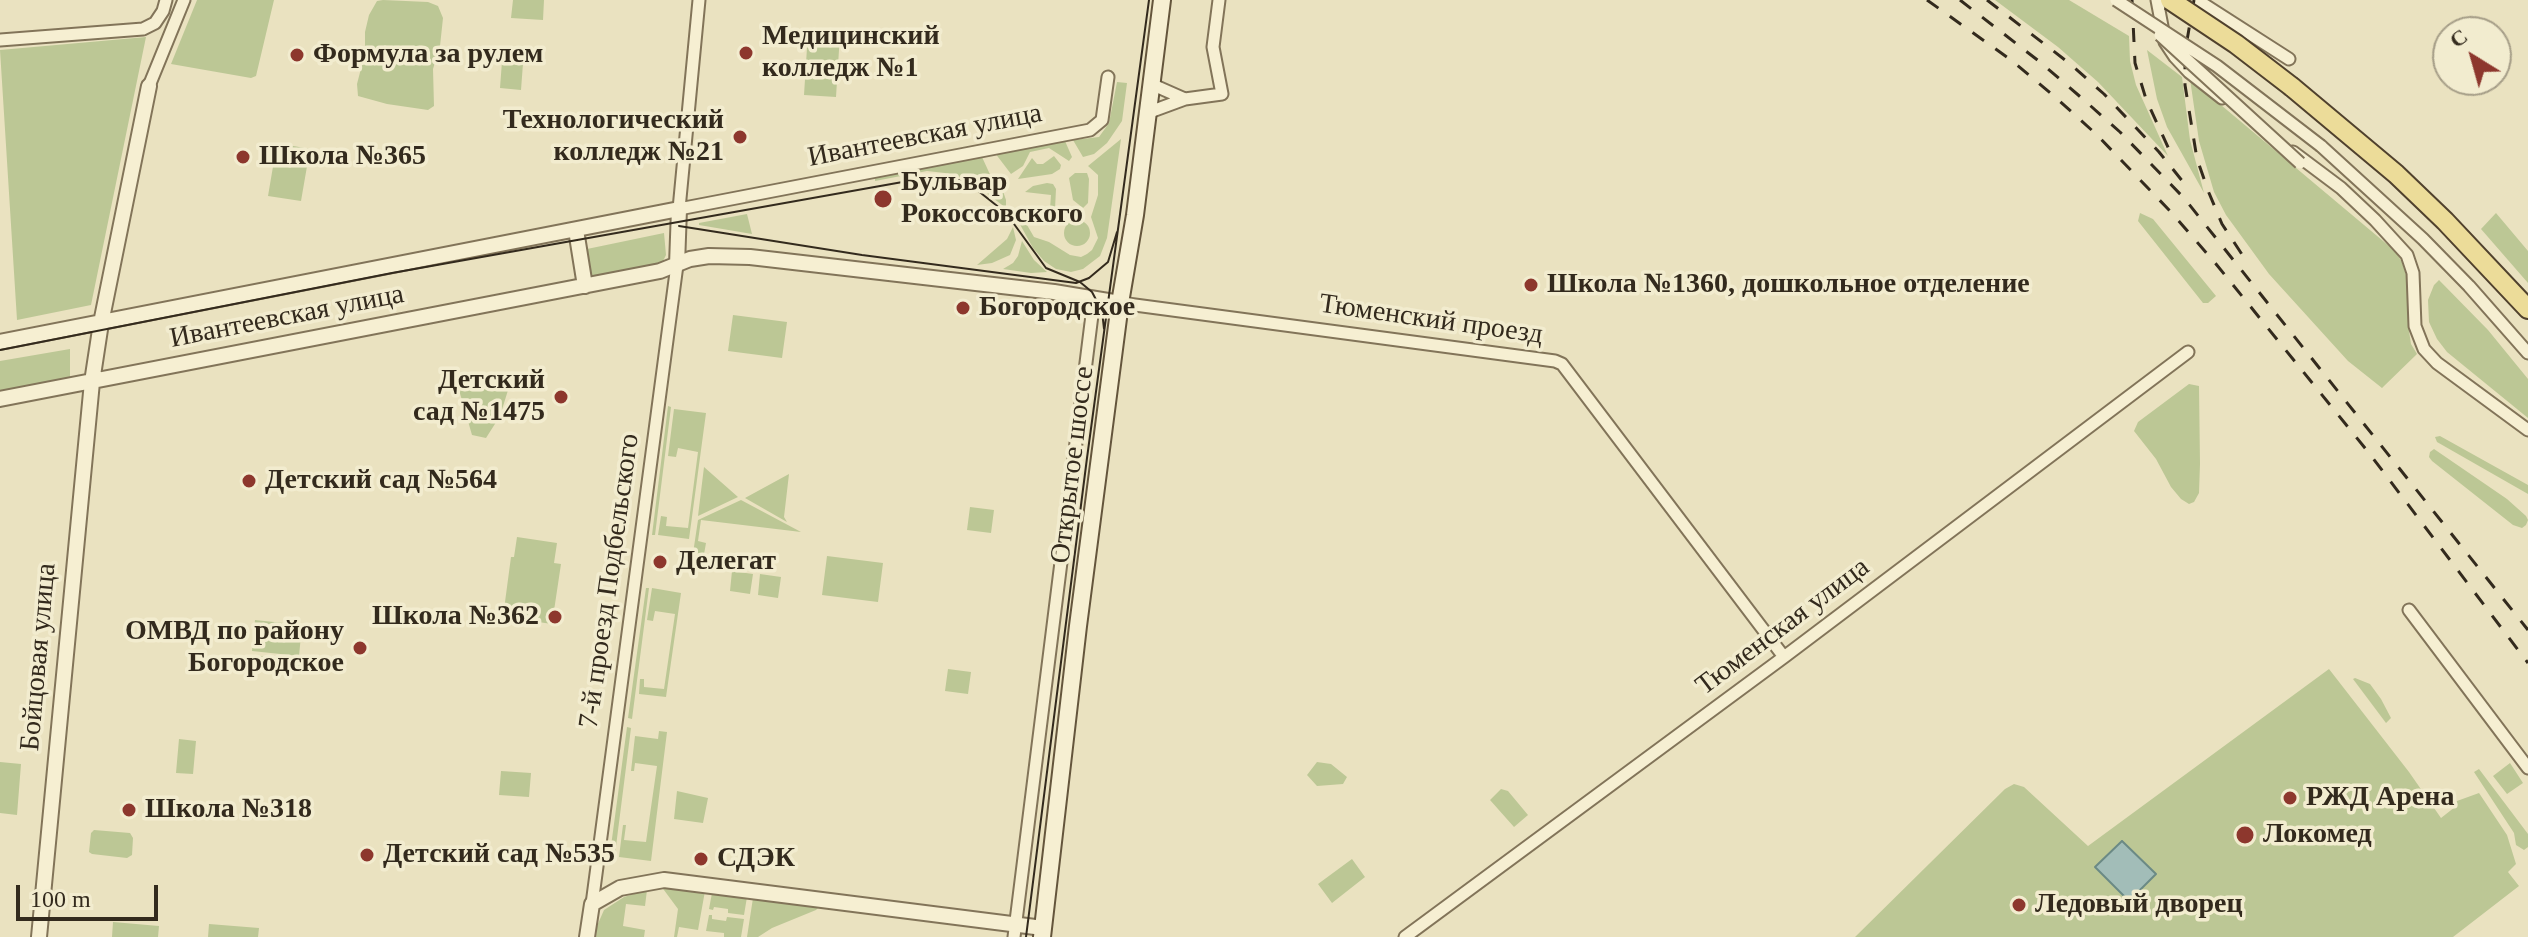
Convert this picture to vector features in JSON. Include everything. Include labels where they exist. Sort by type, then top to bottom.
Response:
[{"type":"main road","name":"Открытое шоссе","points":[[1043,932],[1079,618],[1162,0]]},
{"type":"main road","points":[[2170,0],[2236,44],[2342,127],[2445,221],[2528,309]]},
{"type":"street","points":[[0,40],[140,30],[155,23],[166,0]]},
{"type":"street","points":[[149,86],[184,0]]},
{"type":"street","points":[[677,265],[679,209],[699,0]]},
{"type":"street","points":[[1147,113],[1185,99],[1222,94],[1213,47],[1219,0]]},
{"type":"street","points":[[2116,0],[2261,98],[2375,193],[2469,286],[2528,353]]},
{"type":"street","points":[[2157,0],[2165,42],[2189,72],[2341,188],[2407,255],[2413,273],[2415,326],[2424,349],[2437,363],[2528,430]]},
{"type":"street","points":[[2197,0],[2289,59]]},
{"type":"street","points":[[2140,15],[2300,163]]},
{"type":"street","name":"Ивантеевская улица","points":[[0,342],[1067,135],[1095,127],[1102,120],[1108,77]]},
{"type":"street","points":[[1151,84],[1185,99]]},
{"type":"street","name":"Бойцовая улица","points":[[39,937],[92,382],[149,86]]},
{"type":"street","points":[[576,230],[585,286]]},
{"type":"street","name":"Ивантеевская улица","points":[[0,399],[660,271],[690,259],[709,256],[750,257],[1054,292],[1120,303]]},
{"type":"street","name":"7-й проезд Подбельского","points":[[592,904],[677,265]]},
{"type":"street","points":[[1015,930],[1094,299]]},
{"type":"street","name":"Тюменский проезд","points":[[1120,303],[1562,364],[1784,657]]},
{"type":"street","name":"Тюменская улица","points":[[1405,937],[1784,657],[2188,352]]},
{"type":"street","points":[[2409,610],[2528,768]]},
{"type":"street","points":[[587,937],[592,904],[620,888],[664,880],[1043,932]]},
{"type":"green space","points":[[197,0],[274,0],[256,76],[251,78],[171,64]]},
{"type":"green space","points":[[513,0],[544,0],[543,20],[511,18]]},
{"type":"green space","points":[[1995,0],[2069,0],[2129,36],[2130,61],[2136,85],[2168,156],[2098,82],[2058,47]]},
{"type":"green space","points":[[377,1],[428,2],[438,6],[443,18],[440,46],[433,69],[434,106],[428,110],[358,96],[357,84],[365,53],[369,15]]},
{"type":"green space","points":[[808,32],[840,34],[836,97],[804,95]]},
{"type":"green space","points":[[146,37],[91,305],[17,320],[0,50]]},
{"type":"green space","points":[[503,48],[524,50],[521,90],[500,88]]},
{"type":"green space","points":[[2147,50],[2182,77],[2190,140],[2204,193],[2167,127],[2157,99]]},
{"type":"green space","points":[[2190,79],[2395,251],[2402,262],[2409,284],[2411,344],[2417,354],[2382,388],[2348,361],[2269,274],[2226,215],[2214,192],[2199,141]]},
{"type":"green space","points":[[1117,82],[1127,83],[1122,121],[1107,143],[1094,154],[1083,157],[1073,140],[1099,137],[1109,123]]},
{"type":"green space","points":[[1121,139],[1107,238],[1100,256],[1083,269],[1071,272],[1056,269],[1033,248],[1017,219],[1020,213],[1034,237],[1070,255],[1081,257],[1087,254],[1098,238],[1091,217],[1098,195],[1098,175],[1088,166]]},
{"type":"green space","points":[[1065,141],[1072,157],[1069,161],[1049,148],[1030,152],[1023,166],[1011,174],[995,153]]},
{"type":"green space","points":[[277,143],[310,149],[301,201],[268,196]]},
{"type":"green space","points":[[1054,156],[1061,165],[1060,169],[1052,174],[1018,179],[1032,158],[1037,164],[1043,164]]},
{"type":"green space","points":[[982,157],[993,181],[1003,191],[1006,208],[965,178],[945,173],[927,171],[875,181],[875,178]]},
{"type":"green space","points":[[1075,173],[1087,173],[1089,179],[1088,203],[1083,208],[1073,200],[1069,178]]},
{"type":"green space","points":[[1053,184],[1056,189],[1055,209],[1039,218],[1027,217],[1022,212],[1022,206],[1050,209],[1051,195],[1025,192],[1033,186]]},
{"type":"green space","points":[[2140,213],[2153,219],[2216,296],[2208,303],[2203,303],[2138,221]]},
{"type":"green space","points":[[2496,213],[2528,251],[2528,283],[2481,229]]},
{"type":"green space","points":[[747,214],[752,234],[699,225],[699,223]]},
{"type":"green space","points":[[1077,220],[1086,224],[1090,233],[1086,242],[1077,246],[1068,242],[1064,233],[1068,224]]},
{"type":"green space","points":[[1013,227],[1016,240],[1010,255],[992,263],[977,265],[1007,239]]},
{"type":"green space","points":[[664,233],[666,255],[655,266],[592,278],[587,249]]},
{"type":"green space","points":[[1022,241],[1034,260],[1047,272],[1003,269],[1018,256]]},
{"type":"green space","points":[[2439,280],[2488,330],[2528,379],[2528,418],[2447,352],[2437,339],[2429,322],[2428,300]]},
{"type":"green space","points":[[733,315],[787,322],[782,358],[728,351]]},
{"type":"green space","points":[[70,349],[70,378],[0,391],[0,361]]},
{"type":"green space","points":[[2189,384],[2199,386],[2200,464],[2199,493],[2189,504],[2171,487],[2156,459],[2134,431],[2138,422]]},
{"type":"green space","points":[[509,387],[500,416],[486,438],[472,435],[459,390]]},
{"type":"green space","points":[[668,406],[671,407],[655,535],[652,535]]},
{"type":"green space","points":[[674,409],[706,413],[689,539],[658,535],[661,516],[667,517],[666,526],[688,528],[698,452],[678,448],[676,457],[668,456]]},
{"type":"green space","points":[[2440,436],[2528,485],[2528,494],[2437,442],[2435,437]]},
{"type":"green space","points":[[2434,449],[2507,499],[2526,516],[2526,525],[2522,528],[2513,525],[2432,461],[2429,457]]},
{"type":"green space","points":[[704,467],[738,497],[698,516]]},
{"type":"green space","points":[[789,474],[784,517],[787,522],[745,498]]},
{"type":"green space","points":[[741,500],[801,532],[701,520],[698,541],[706,543],[703,560],[692,560],[698,520]]},
{"type":"green space","points":[[970,507],[994,510],[991,533],[967,530]]},
{"type":"green space","points":[[517,537],[557,543],[554,563],[561,564],[552,624],[503,617],[511,557],[514,557]]},
{"type":"green space","points":[[827,556],[883,563],[878,602],[822,595]]},
{"type":"green space","points":[[732,571],[753,574],[750,594],[730,591]]},
{"type":"green space","points":[[760,574],[781,577],[778,598],[758,595]]},
{"type":"green space","points":[[646,588],[649,588],[632,719],[628,718]]},
{"type":"green space","points":[[652,588],[681,593],[666,697],[639,694],[640,679],[644,679],[644,687],[664,689],[675,614],[655,611],[653,621],[647,620]]},
{"type":"green space","points":[[255,620],[302,625],[299,656],[252,651]]},
{"type":"green space","points":[[258,656],[308,660],[306,673],[257,669]]},
{"type":"green space","points":[[948,669],[971,672],[968,694],[945,691]]},
{"type":"green space","name":"РЖД Арена","points":[[2329,669],[2441,818],[2455,807],[2457,801],[2479,793],[2507,835],[2516,864],[2508,872],[2519,886],[2453,937],[1855,937],[2005,789],[2014,784],[2024,787],[2088,846]]},
{"type":"green space","points":[[2353,679],[2370,684],[2381,699],[2391,718],[2386,723]]},
{"type":"green space","points":[[627,727],[631,728],[614,862],[609,861]]},
{"type":"green space","points":[[659,731],[667,732],[651,861],[619,857],[623,825],[626,825],[624,840],[646,842],[657,766],[635,763],[634,771],[631,771],[635,736],[658,739]]},
{"type":"green space","points":[[179,739],[196,741],[193,774],[176,773]]},
{"type":"green space","points":[[0,762],[21,764],[17,815],[0,813]]},
{"type":"green space","points":[[1317,762],[1331,764],[1347,777],[1343,784],[1317,786],[1307,775]]},
{"type":"green space","points":[[2510,763],[2523,783],[2507,794],[2493,776]]},
{"type":"green space","points":[[2479,769],[2528,834],[2528,847],[2524,850],[2516,845],[2514,833],[2474,772]]},
{"type":"green space","points":[[501,771],[531,773],[529,797],[499,795]]},
{"type":"green space","points":[[1501,789],[1508,791],[1528,815],[1514,827],[1490,800]]},
{"type":"green space","points":[[677,791],[708,798],[703,823],[674,819]]},
{"type":"green space","points":[[94,830],[130,833],[133,838],[132,855],[127,858],[92,854],[89,852]]},
{"type":"green space","points":[[1352,859],[1365,877],[1332,903],[1318,884]]},
{"type":"green space","points":[[661,886],[705,891],[698,930],[679,927],[677,937],[674,937],[678,909]]},
{"type":"green space","points":[[647,890],[645,906],[626,904],[623,926],[645,930],[644,937],[596,937],[604,910],[624,897]]},
{"type":"green space","points":[[712,893],[747,897],[744,915],[728,913],[728,909],[709,909]]},
{"type":"green space","points":[[753,898],[820,906],[758,937],[747,937]]},
{"type":"green space","points":[[709,915],[712,919],[726,921],[727,917],[744,919],[741,937],[724,937],[724,933],[706,931]]},
{"type":"green space","points":[[113,922],[159,926],[158,937],[112,937]]},
{"type":"green space","points":[[209,924],[259,928],[258,937],[208,937]]},
{"type":"water","points":[[2122,841],[2156,874],[2129,901],[2095,867]]},
{"type":"tram line","points":[[1026,937],[1149,0]]},
{"type":"tram line","points":[[0,350],[392,273],[925,178],[958,180],[972,186],[1006,213],[1046,268],[1080,282],[1092,292],[1102,311],[1104,329]]},
{"type":"tram line","points":[[679,226],[862,255],[1076,283],[1089,278],[1108,262],[1117,232]]},
{"type":"railway","points":[[1927,0],[2011,60],[2054,96],[2096,134],[2171,212],[2369,453],[2528,663]]},
{"type":"railway","points":[[1960,0],[2084,100],[2184,198],[2528,630]]},
{"type":"railway","points":[[1987,0],[2104,94],[2188,188]]},
{"type":"railway","points":[[2132,0],[2135,63],[2146,99],[2172,156]]},
{"type":"railway","points":[[2194,0],[2185,52],[2185,85],[2197,159],[2222,224],[2247,262]]},
{"type":"place","name":"Медицинский колледж №1","points":[[746,53]]},
{"type":"place","name":"Формула за рулем","points":[[297,55]]},
{"type":"place","name":"Технологический колледж №21","points":[[740,137]]},
{"type":"place","name":"Школа №365","points":[[243,157]]},
{"type":"place","name":"Бульвар Рокоссовского","points":[[883,199]]},
{"type":"place","name":"Школа №1360, дошкольное отделение","points":[[1531,285]]},
{"type":"place","name":"Богородское","points":[[963,308]]},
{"type":"place","name":"Детский сад №1475","points":[[561,397]]},
{"type":"place","name":"Детский сад №564","points":[[249,481]]},
{"type":"place","name":"Делегат","points":[[660,562]]},
{"type":"place","name":"Школа №362","points":[[555,617]]},
{"type":"place","name":"ОМВД по району Богородское","points":[[360,648]]},
{"type":"place","name":"РЖД Арена","points":[[2290,798]]},
{"type":"place","name":"Школа №318","points":[[129,810]]},
{"type":"place","name":"Локомед","points":[[2245,835]]},
{"type":"place","name":"Детский сад №535","points":[[367,855]]},
{"type":"place","name":"СДЭК","points":[[701,859]]},
{"type":"place","name":"Ледовый дворец","points":[[2019,905]]}]
